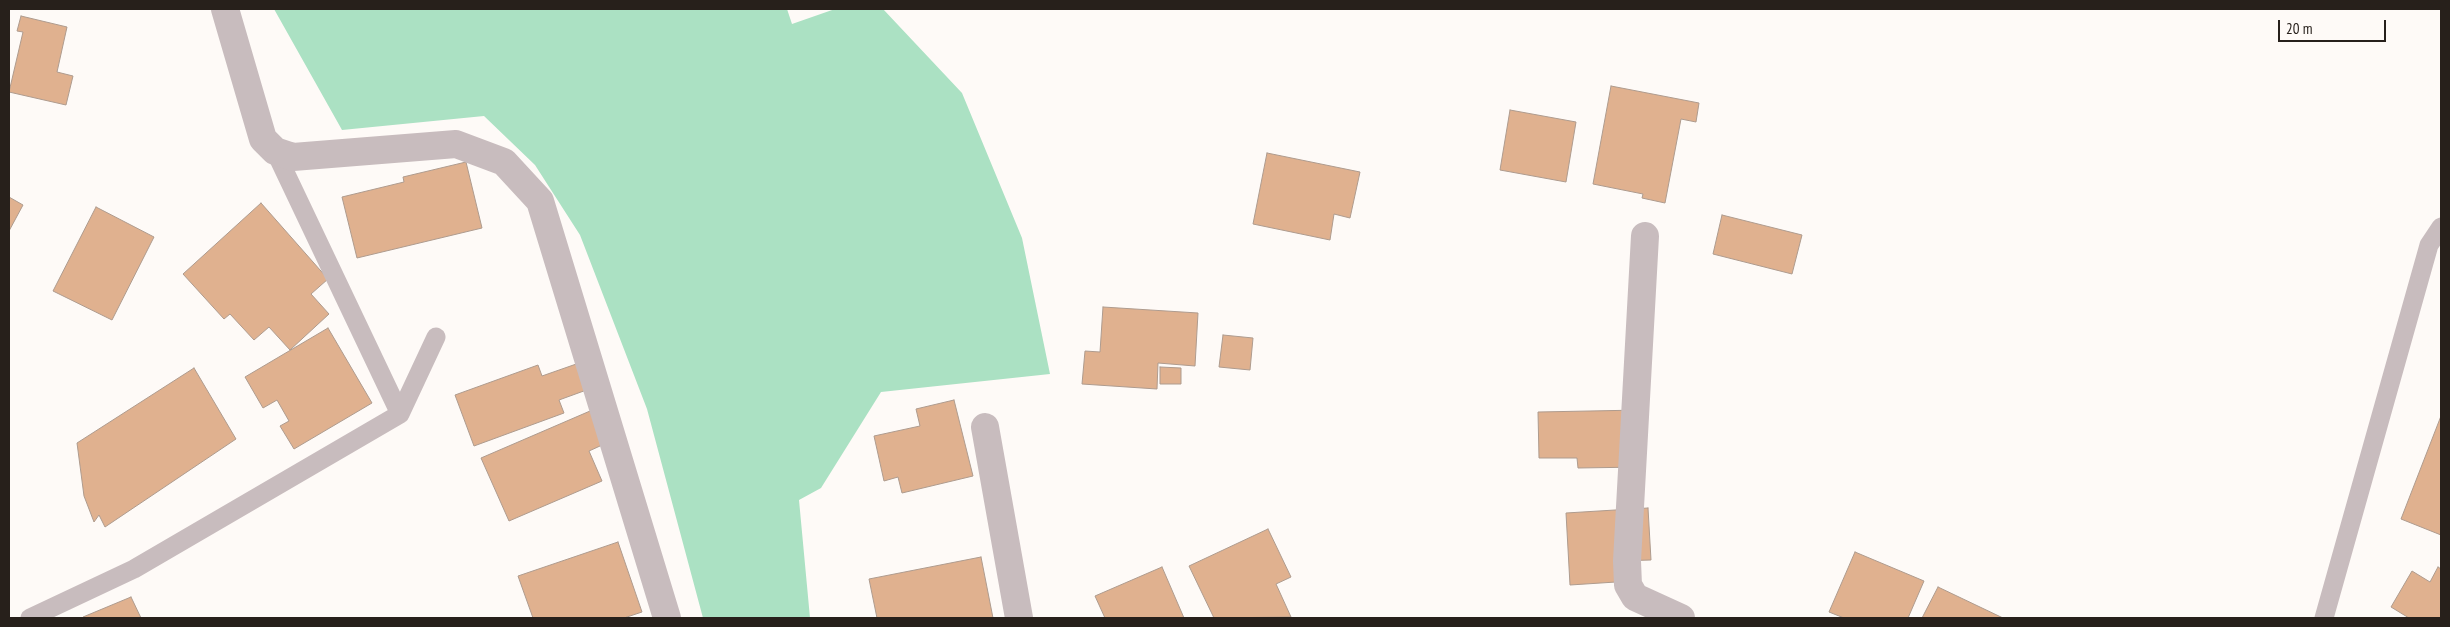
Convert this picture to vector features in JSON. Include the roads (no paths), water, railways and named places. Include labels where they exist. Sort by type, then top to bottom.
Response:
[{"type":"street","points":[[225,9],[263,139],[274,151],[293,157],[456,144],[504,162],[540,201],[667,618]]},
{"type":"street","points":[[1644,236],[1627,561],[1628,585],[1636,596],[1681,618]]},
{"type":"street","points":[[985,427],[1019,618]]},
{"type":"lane","points":[[274,151],[400,414]]},
{"type":"lane","points":[[2324,618],[2429,246],[2441,227]]},
{"type":"lane","points":[[30,618],[134,569],[400,414],[436,336]]}]
